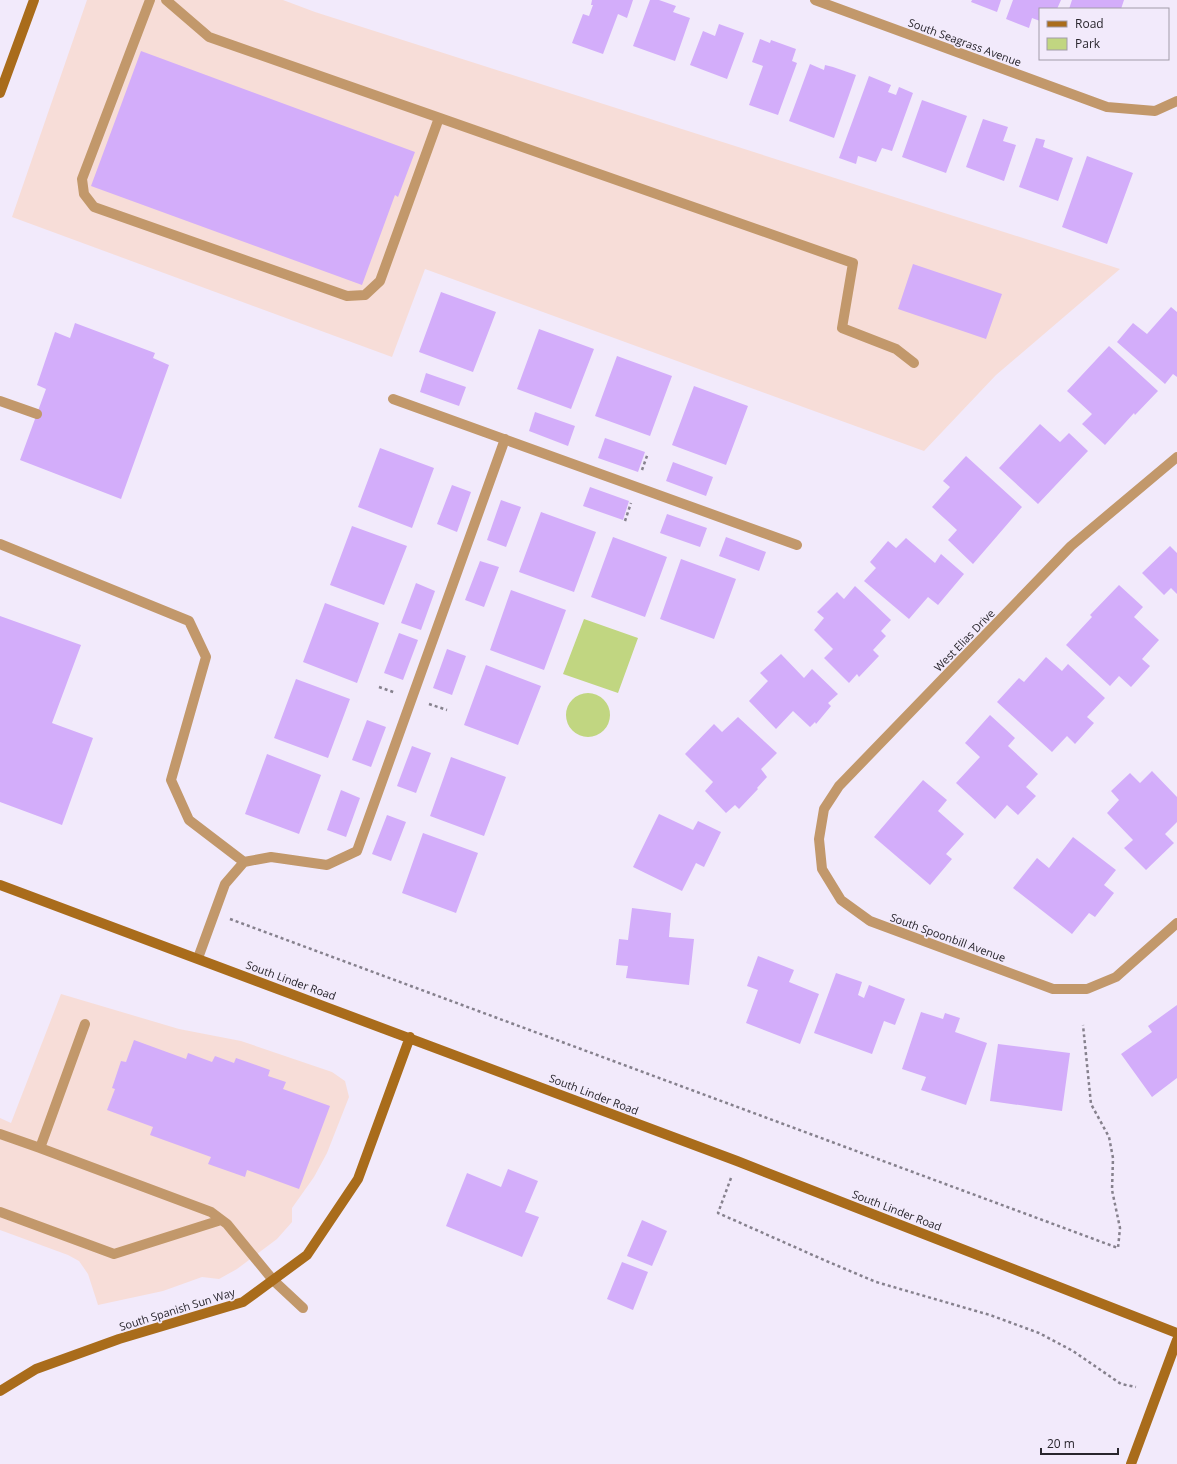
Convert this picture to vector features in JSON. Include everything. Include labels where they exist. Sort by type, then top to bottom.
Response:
[{"type":"street","points":[[0,93],[34,0]]},
{"type":"street","points":[[150,0],[82,179],[84,194],[94,207],[347,296],[365,294],[380,281],[439,118]]},
{"type":"street","points":[[166,0],[209,37],[853,263],[842,328],[896,349],[914,363]]},
{"type":"street","name":"South Seagrass Avenue","points":[[815,0],[1108,107],[1154,111],[1177,101]]},
{"type":"street","points":[[393,399],[797,544]]},
{"type":"street","points":[[0,401],[37,414]]},
{"type":"street","points":[[198,958],[225,884],[244,862],[271,858],[327,865],[356,851],[505,439]]},
{"type":"street","name":"West Elias Drive","points":[[822,869],[819,839],[824,809],[839,786],[1071,546],[1177,457]]},
{"type":"street","points":[[0,544],[189,621],[206,657],[171,780],[189,820],[244,862]]},
{"type":"street","name":"South Spoonbill Avenue","points":[[822,869],[841,900],[870,921],[1053,989],[1087,989],[1116,977],[1177,923]]},
{"type":"street","name":"South Linder Road","points":[[0,885],[410,1037],[737,1161],[1177,1333]]},
{"type":"street","points":[[40,1148],[84,1024]]},
{"type":"street","name":"South Spanish Sun Way","points":[[0,1391],[42,1367],[119,1339],[243,1302],[307,1255],[358,1179],[410,1037]]},
{"type":"street","points":[[0,1134],[208,1210],[227,1224],[273,1280],[303,1308]]},
{"type":"street","points":[[0,1212],[114,1254],[222,1220]]},
{"type":"street","points":[[1131,1464],[1177,1340]]},
{"type":"path","points":[[230,919],[1118,1248],[1120,1228],[1112,1190],[1112,1158],[1109,1137],[1091,1104],[1083,1026]]},
{"type":"path","points":[[737,1161],[718,1213],[876,1282],[990,1315],[1039,1333],[1073,1351],[1121,1384],[1136,1387]]},
{"type":"shaded area","points":[[87,0],[283,0],[315,12],[1120,269],[996,375],[924,451],[425,269],[392,357],[12,217]]},
{"type":"shaded area","points":[[61,994],[179,1029],[241,1041],[332,1072],[345,1081],[349,1097],[327,1153],[314,1177],[292,1208],[292,1222],[277,1239],[237,1269],[219,1279],[202,1277],[163,1291],[98,1305],[88,1274],[79,1261],[68,1255],[0,1230],[0,1118],[11,1123]]},
{"type":"green space","points":[[584,619],[638,638],[618,693],[563,674]]},
{"type":"green space","points":[[584,693],[592,693],[604,699],[610,711],[610,719],[604,731],[592,737],[584,737],[572,731],[566,719],[566,711],[572,699]]},
{"type":"building","points":[[592,0],[633,0],[627,18],[618,14],[603,54],[572,43],[583,14],[589,16],[593,5],[591,5]]},
{"type":"building","points":[[650,0],[659,0],[676,6],[673,12],[690,18],[675,61],[633,46]]},
{"type":"building","points":[[972,0],[1001,0],[997,12],[971,2]]},
{"type":"building","points":[[1013,0],[1061,0],[1057,8],[1039,8],[1039,21],[1032,18],[1029,28],[1006,19]]},
{"type":"building","points":[[1072,0],[1124,0],[1121,8],[1069,8]]},
{"type":"building","points":[[719,24],[744,33],[727,79],[690,65],[703,31],[715,36]]},
{"type":"building","points":[[760,39],[770,43],[771,40],[796,49],[792,61],[797,63],[778,115],[749,105],[763,66],[752,62]]},
{"type":"building","points":[[141,51],[415,152],[398,197],[395,195],[362,285],[91,186]]},
{"type":"building","points":[[810,64],[824,70],[825,65],[856,75],[834,138],[789,121]]},
{"type":"building","points":[[869,76],[891,85],[888,92],[896,95],[899,87],[913,93],[892,151],[882,148],[876,162],[858,156],[856,164],[839,158]]},
{"type":"building","points":[[922,100],[967,116],[946,173],[902,157]]},
{"type":"building","points":[[983,119],[1008,127],[1003,141],[1016,145],[1004,181],[966,167]]},
{"type":"building","points":[[1036,138],[1045,140],[1043,147],[1073,158],[1058,201],[1019,187]]},
{"type":"building","points":[[1087,156],[1133,173],[1107,244],[1062,227]]},
{"type":"building","points":[[913,264],[1002,294],[986,339],[898,309]]},
{"type":"building","points":[[441,292],[496,312],[473,372],[419,352]]},
{"type":"building","points":[[1171,307],[1177,312],[1177,377],[1173,374],[1165,384],[1117,342],[1133,323],[1147,334]]},
{"type":"building","points":[[75,323],[155,353],[153,358],[169,365],[121,499],[20,460],[46,389],[37,385],[55,332],[70,338]]},
{"type":"building","points":[[539,329],[594,349],[571,409],[517,389]]},
{"type":"building","points":[[1109,346],[1158,391],[1135,415],[1134,413],[1105,445],[1082,424],[1092,414],[1067,391]]},
{"type":"building","points":[[617,356],[672,376],[650,436],[595,416]]},
{"type":"building","points":[[426,373],[466,387],[459,406],[420,392]]},
{"type":"building","points":[[694,386],[748,406],[726,465],[672,445]]},
{"type":"building","points":[[535,412],[575,426],[568,446],[529,431]]},
{"type":"building","points":[[1040,424],[1060,442],[1069,433],[1088,451],[1038,504],[999,468]]},
{"type":"building","points":[[605,438],[645,452],[638,472],[598,458]]},
{"type":"building","points":[[380,448],[434,468],[412,528],[358,507]]},
{"type":"building","points":[[966,456],[1022,507],[973,564],[948,540],[957,530],[932,507],[950,487],[943,481]]},
{"type":"building","points":[[673,462],[713,477],[706,496],[666,481]]},
{"type":"building","points":[[452,485],[471,492],[457,532],[437,524]]},
{"type":"building","points":[[590,487],[629,501],[623,520],[583,506]]},
{"type":"building","points":[[501,500],[521,507],[506,547],[487,540]]},
{"type":"building","points":[[541,512],[596,532],[574,592],[519,572]]},
{"type":"building","points":[[667,514],[707,528],[700,547],[660,533]]},
{"type":"building","points":[[352,526],[407,546],[384,605],[330,585]]},
{"type":"building","points":[[613,537],[667,557],[645,617],[591,597]]},
{"type":"building","points":[[726,537],[766,552],[759,571],[719,556]]},
{"type":"building","points":[[906,538],[935,563],[941,554],[964,574],[938,605],[928,597],[909,619],[864,581],[876,568],[870,562],[888,541],[896,548]]},
{"type":"building","points":[[1170,546],[1177,553],[1177,594],[1171,588],[1164,595],[1142,573]]},
{"type":"building","points":[[681,559],[736,579],[714,639],[660,619]]},
{"type":"building","points":[[480,561],[499,567],[484,607],[465,600]]},
{"type":"building","points":[[416,583],[435,591],[421,630],[401,623]]},
{"type":"building","points":[[1119,585],[1143,607],[1134,617],[1159,640],[1142,659],[1150,666],[1131,687],[1119,676],[1110,686],[1066,645],[1092,617],[1090,615]]},
{"type":"building","points":[[855,586],[891,620],[881,631],[886,636],[873,650],[879,656],[859,677],[857,674],[849,683],[824,658],[833,649],[814,630],[824,618],[817,612],[837,592],[844,599]]},
{"type":"building","points":[[511,590],[566,610],[544,670],[490,650]]},
{"type":"building","points":[[325,603],[379,623],[357,683],[303,662]]},
{"type":"building","points":[[0,616],[81,645],[52,723],[93,738],[62,825],[0,802]]},
{"type":"building","points":[[399,633],[418,640],[403,680],[384,673]]},
{"type":"building","points":[[447,649],[466,656],[452,695],[433,688]]},
{"type":"building","points":[[781,654],[804,678],[812,669],[838,694],[828,703],[831,706],[816,724],[815,722],[810,727],[793,711],[776,729],[749,701],[768,681],[760,673]]},
{"type":"building","points":[[1046,657],[1062,671],[1068,664],[1105,698],[1087,717],[1094,723],[1075,744],[1067,736],[1052,752],[997,702],[1019,678],[1024,682]]},
{"type":"building","points":[[486,665],[541,686],[518,745],[464,725]]},
{"type":"building","points":[[296,679],[350,699],[328,758],[274,738]]},
{"type":"building","points":[[990,715],[1015,738],[1008,746],[1038,774],[1026,787],[1036,796],[1018,815],[1007,805],[995,819],[956,783],[980,757],[965,743]]},
{"type":"building","points":[[738,717],[777,753],[761,769],[767,777],[757,788],[758,789],[739,809],[735,805],[726,813],[705,791],[713,782],[685,754],[714,724],[722,732]]},
{"type":"building","points":[[367,720],[386,727],[371,767],[352,760]]},
{"type":"building","points":[[412,746],[431,753],[416,793],[397,786]]},
{"type":"building","points":[[267,754],[321,775],[299,834],[245,814]]},
{"type":"building","points":[[451,757],[506,777],[484,836],[430,816]]},
{"type":"building","points":[[1152,771],[1177,797],[1177,822],[1165,834],[1174,843],[1146,870],[1124,848],[1133,840],[1107,813],[1119,800],[1111,791],[1130,773],[1140,783]]},
{"type":"building","points":[[923,780],[947,800],[938,811],[964,834],[946,854],[952,859],[930,885],[874,837]]},
{"type":"building","points":[[341,790],[360,798],[346,837],[327,830]]},
{"type":"building","points":[[659,814],[693,830],[698,821],[721,832],[704,867],[696,863],[682,891],[633,867]]},
{"type":"building","points":[[387,815],[406,822],[391,861],[372,854]]},
{"type":"building","points":[[423,833],[478,853],[456,913],[402,893]]},
{"type":"building","points":[[1073,837],[1116,870],[1104,885],[1114,893],[1095,917],[1089,913],[1072,934],[1013,888],[1037,858],[1049,868]]},
{"type":"building","points":[[632,908],[671,913],[669,937],[694,939],[689,985],[626,978],[628,966],[616,965],[619,939],[628,940]]},
{"type":"building","points":[[758,956],[794,970],[789,982],[819,994],[800,1044],[746,1023],[758,990],[747,986]]},
{"type":"building","points":[[836,973],[862,982],[858,995],[864,998],[869,985],[905,999],[895,1025],[884,1021],[872,1054],[814,1033]]},
{"type":"building","points":[[1177,1005],[1177,1078],[1152,1097],[1121,1054],[1152,1032],[1148,1026]]},
{"type":"building","points":[[921,1012],[943,1019],[945,1013],[960,1018],[955,1032],[987,1043],[966,1105],[921,1090],[926,1077],[902,1069]]},
{"type":"building","points":[[134,1040],[186,1059],[188,1053],[212,1062],[215,1056],[234,1063],[236,1058],[270,1070],[268,1076],[286,1082],[283,1089],[330,1106],[299,1189],[247,1170],[245,1177],[208,1164],[211,1157],[150,1135],[153,1127],[107,1110],[115,1089],[112,1088],[121,1061],[126,1062]]},
{"type":"building","points":[[998,1044],[1070,1053],[1062,1111],[990,1101]]},
{"type":"building","points":[[508,1169],[538,1181],[525,1212],[539,1217],[522,1257],[446,1226],[467,1173],[501,1187]]},
{"type":"building","points":[[642,1220],[667,1231],[652,1266],[627,1256]]},
{"type":"building","points":[[622,1262],[648,1272],[633,1310],[607,1299]]}]
